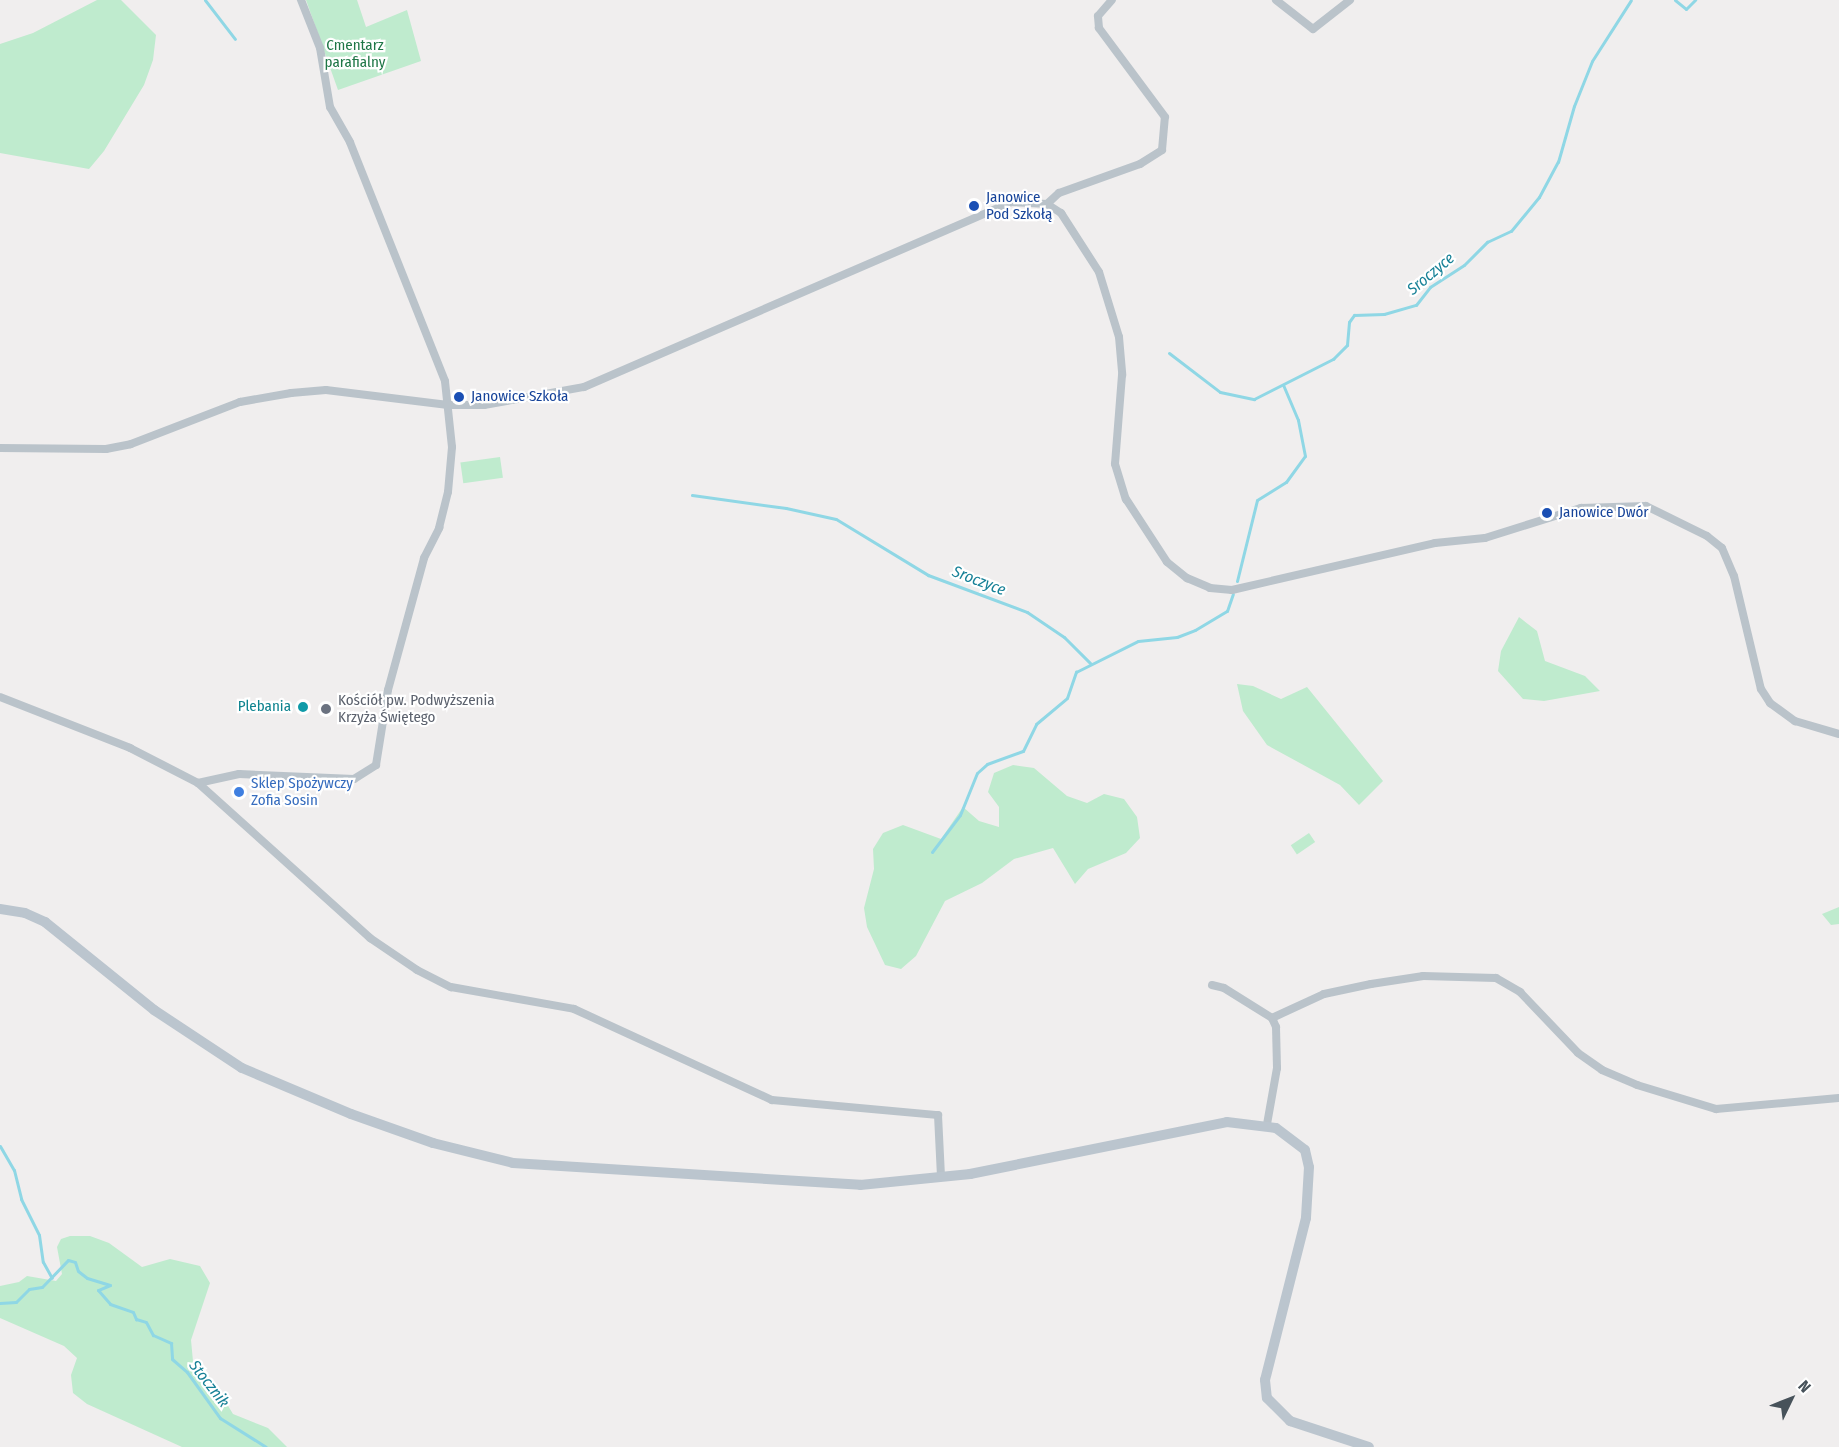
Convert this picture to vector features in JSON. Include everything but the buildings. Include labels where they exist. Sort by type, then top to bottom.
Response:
[{"type":"street","points":[[198,783],[239,774],[354,779],[376,765],[388,690],[424,558],[439,528],[448,492],[452,447],[448,405],[441,371],[350,142],[330,107],[320,48],[300,0]]},
{"type":"street","points":[[1047,204],[1059,194],[1140,164],[1162,150],[1166,117],[1099,28],[1098,16],[1112,0]]},
{"type":"street","points":[[1275,0],[1313,29],[1350,0]]},
{"type":"street","points":[[0,448],[106,449],[130,444],[240,402],[291,393],[326,390],[448,405],[484,405],[584,387],[1011,202],[1047,204],[1061,213],[1099,272],[1116,326],[1122,375],[1115,464],[1126,499],[1167,562],[1187,578],[1210,588],[1243,588],[1435,543],[1485,538],[1581,508],[1647,506],[1707,536],[1722,548],[1734,576],[1761,689],[1770,704],[1795,721],[1839,734]]},
{"type":"street","points":[[0,697],[130,748],[198,783],[370,938],[417,970],[451,987],[574,1009],[772,1100],[938,1115],[941,1177]]},
{"type":"street","points":[[0,909],[25,913],[45,922],[154,1010],[242,1068],[351,1114],[442,1146],[513,1163],[805,1184],[860,1185],[941,1177],[1209,1125],[1267,1124],[1281,1130],[1305,1150],[1310,1167],[1306,1218],[1264,1380],[1267,1398],[1290,1420],[1370,1447]]},
{"type":"street","points":[[1272,1018],[1324,994],[1371,984],[1422,976],[1496,978],[1520,992],[1578,1053],[1602,1070],[1637,1085],[1716,1108],[1839,1098]]},
{"type":"street","points":[[1212,985],[1224,988],[1272,1018]]},
{"type":"street","points":[[1267,1124],[1277,1068],[1272,1018]]},
{"type":"green space","points":[[97,0],[121,0],[156,35],[153,60],[144,85],[104,151],[89,169],[0,153],[0,44],[33,33]]},
{"type":"green space","name":"Cmentarz parafialny","points":[[306,0],[357,0],[366,27],[407,10],[421,61],[338,90]]},
{"type":"green space","points":[[500,457],[503,478],[463,483],[460,463]]},
{"type":"green space","points":[[1519,617],[1537,631],[1545,661],[1585,676],[1600,691],[1544,701],[1523,699],[1498,671],[1501,651]]},
{"type":"green space","points":[[1237,684],[1253,686],[1281,699],[1307,687],[1383,781],[1359,805],[1340,785],[1267,745],[1243,711]]},
{"type":"green space","points":[[1013,765],[1034,768],[1067,796],[1087,803],[1104,794],[1124,799],[1137,817],[1140,838],[1126,853],[1088,869],[1075,884],[1053,848],[1014,859],[982,883],[945,901],[916,956],[901,969],[885,965],[867,927],[864,908],[874,869],[873,849],[883,833],[903,825],[941,839],[963,807],[979,821],[999,827],[999,807],[988,792],[994,773]]},
{"type":"green space","points":[[1309,833],[1315,842],[1297,854],[1291,845]]},
{"type":"green space","points":[[1839,907],[1839,924],[1831,925],[1822,914]]},
{"type":"green space","points":[[70,1236],[90,1236],[109,1243],[142,1267],[170,1259],[200,1266],[210,1283],[191,1340],[194,1372],[213,1381],[233,1414],[268,1428],[287,1447],[182,1447],[87,1404],[73,1393],[71,1375],[77,1358],[64,1346],[0,1318],[0,1286],[19,1282],[27,1276],[56,1281],[62,1274],[57,1247],[61,1239]]},
{"type":"waterway","points":[[205,0],[235,39]]},
{"type":"waterway","name":"Sroczyce","points":[[1169,353],[1220,392],[1254,399],[1333,359],[1347,345],[1349,322],[1354,315],[1384,314],[1416,305],[1430,287],[1464,265],[1487,242],[1511,231],[1539,197],[1558,162],[1574,106],[1592,61],[1631,0]]},
{"type":"waterway","name":"Sroczyce","points":[[1675,0],[1686,9],[1695,0]]},
{"type":"waterway","name":"Sroczyce","points":[[1237,581],[1257,500],[1286,482],[1305,456],[1298,420],[1283,385]]},
{"type":"waterway","name":"Sroczyce","points":[[692,495],[786,508],[836,519],[928,575],[1027,612],[1064,637],[1090,663]]},
{"type":"waterway","points":[[932,852],[960,815],[977,773],[987,764],[1023,751],[1036,724],[1067,698],[1076,672],[1138,641],[1177,637],[1195,630],[1227,611],[1233,594]]},
{"type":"waterway","points":[[0,1146],[14,1170],[21,1199],[39,1235],[43,1262],[52,1278]]},
{"type":"waterway","name":"Stocznik","points":[[0,1303],[16,1302],[29,1289],[42,1287],[68,1260],[75,1262],[78,1271],[87,1278],[110,1285],[98,1290],[110,1304],[133,1312],[136,1319],[146,1322],[153,1335],[171,1343],[172,1359],[187,1372],[220,1418],[266,1447]]},
{"type":"place","name":"Janowice Pod Szkołą","points":[[974,206]]},
{"type":"place","name":"Janowice Szkoła","points":[[459,397]]},
{"type":"place","name":"Janowice Dwór","points":[[1547,513]]},
{"type":"place","name":"Plebania","points":[[303,707]]},
{"type":"place","name":"Kościół pw. Podwyższenia Krzyża Świętego","points":[[326,709]]},
{"type":"place","name":"Sklep Spożywczy Zofia Sosin","points":[[239,792]]}]
